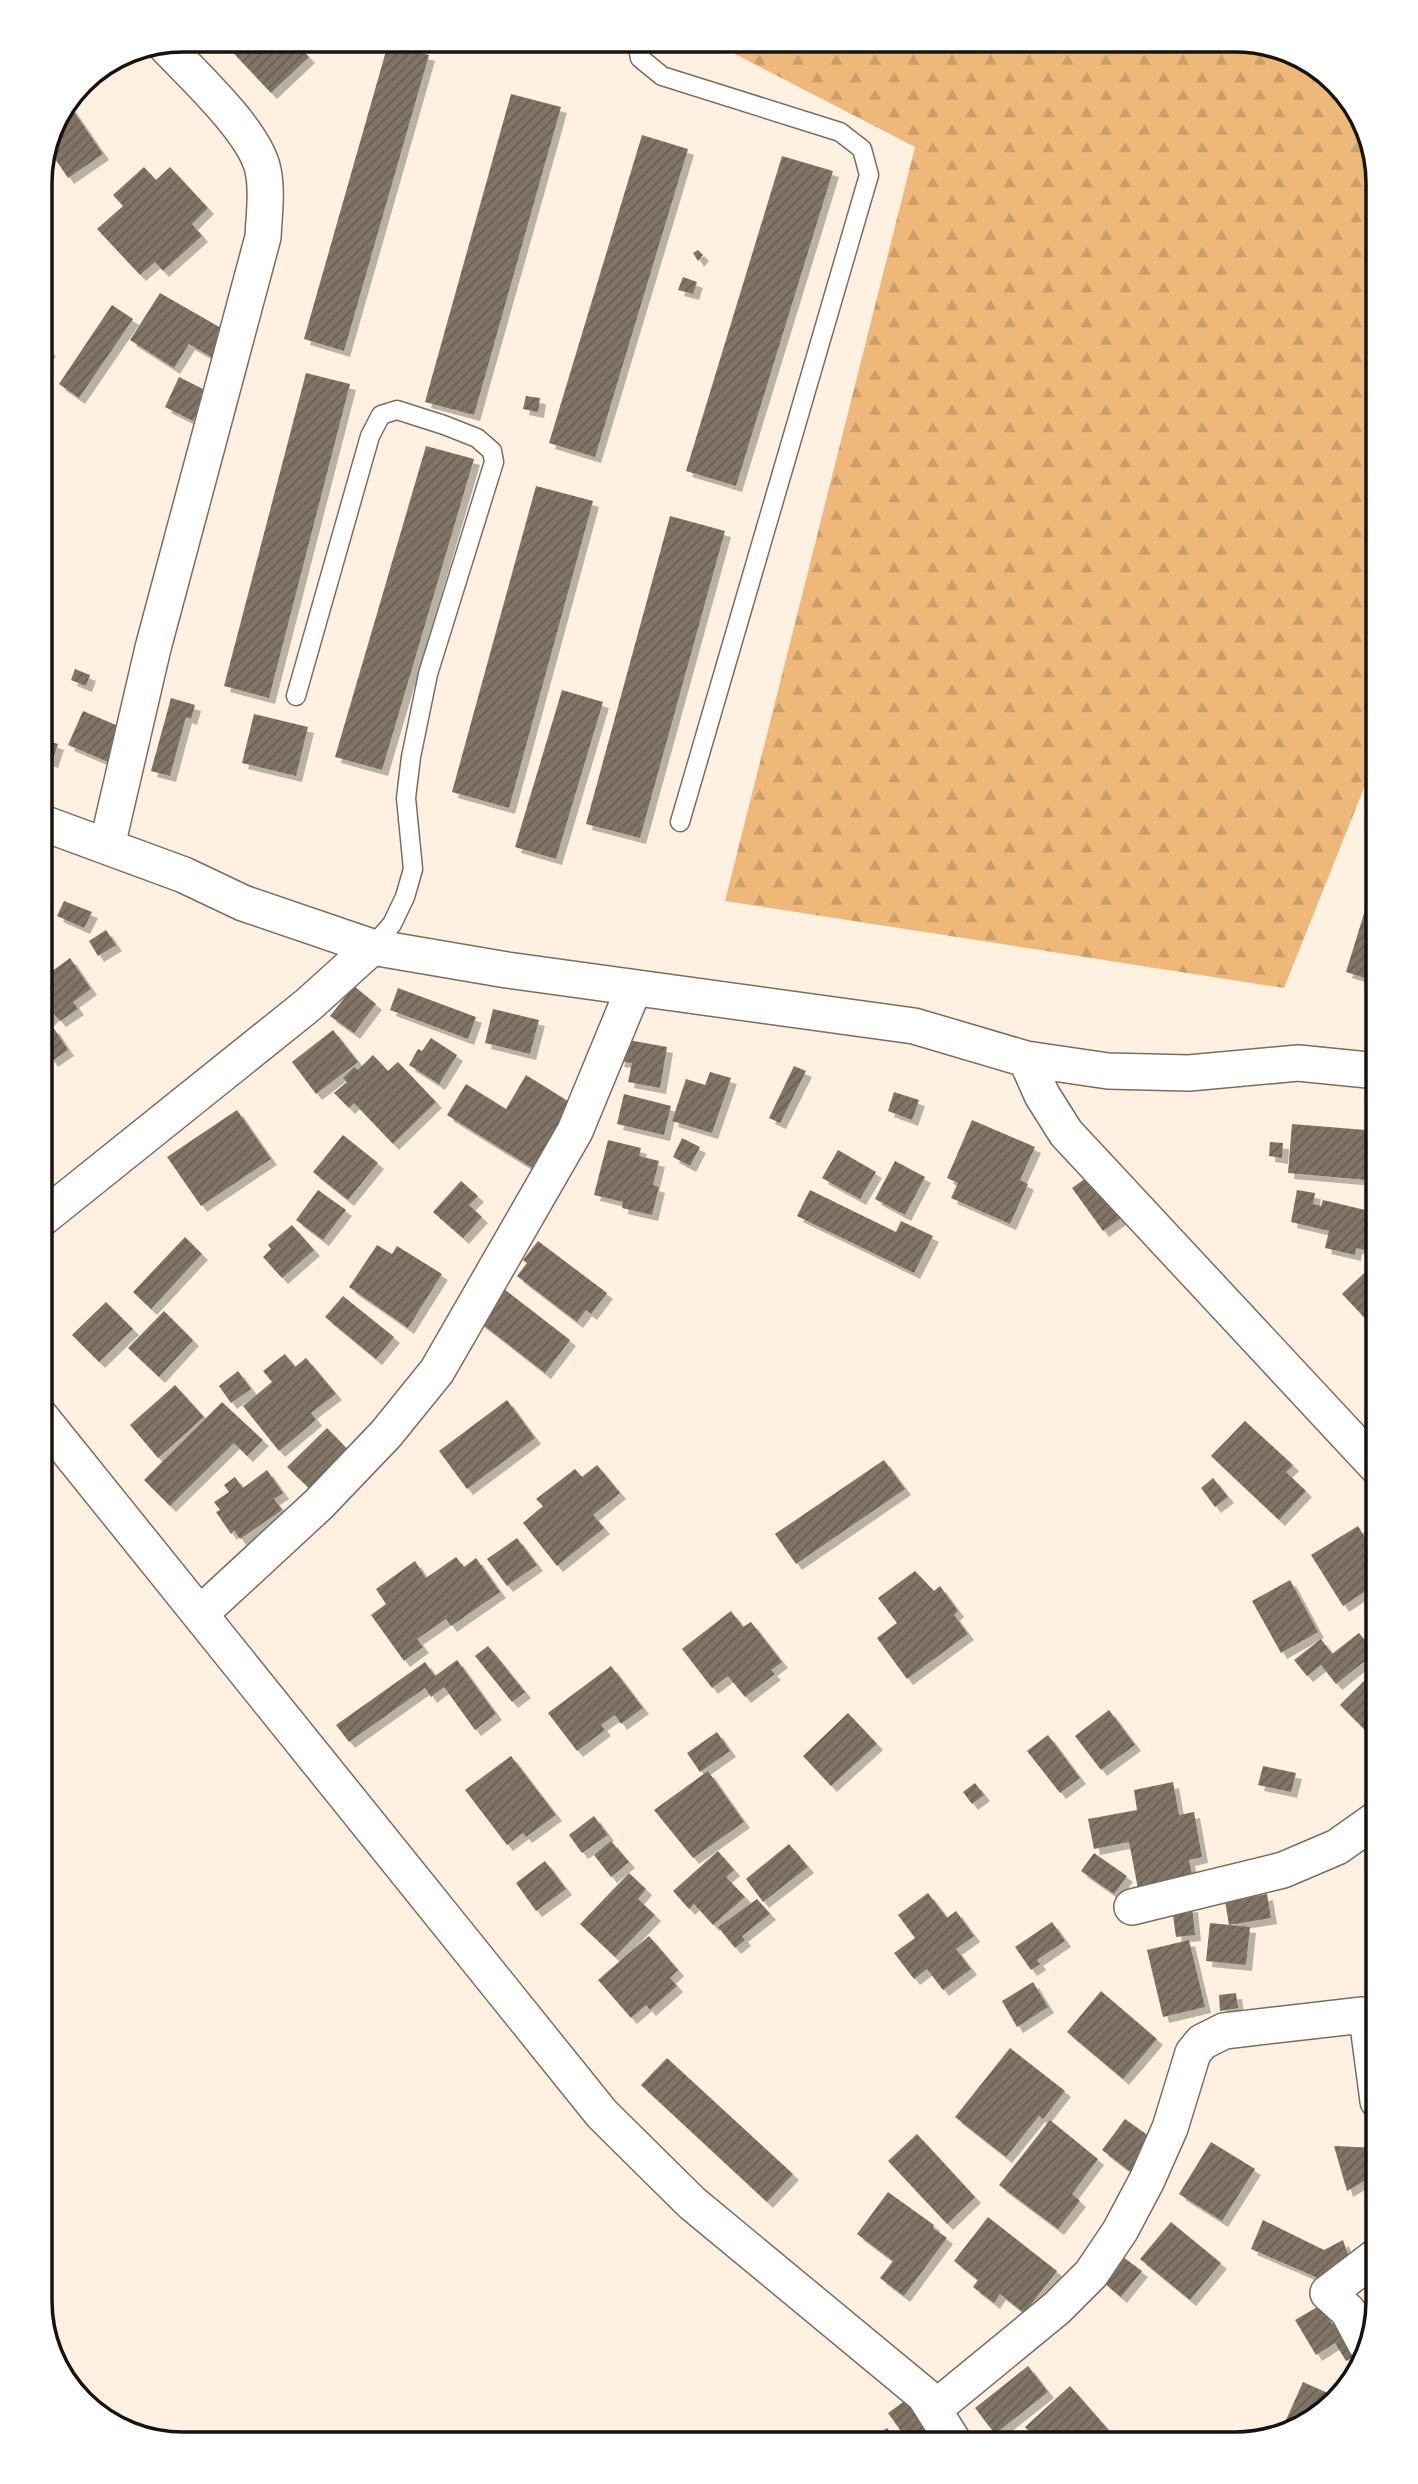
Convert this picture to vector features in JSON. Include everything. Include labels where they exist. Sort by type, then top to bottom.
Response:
[{"type":"street","points":[[107,846],[153,648],[263,237],[265,187],[257,157],[223,108],[173,53]]},
{"type":"street","points":[[53,827],[184,875],[243,903],[372,947],[506,970],[914,1026],[1026,1059],[1108,1071],[1189,1073],[1298,1063],[1366,1070]]},
{"type":"street","points":[[53,1210],[308,1005],[372,947]]},
{"type":"street","points":[[200,1614],[260,1562],[338,1484],[386,1434],[438,1371],[575,1131],[634,988]]},
{"type":"street","points":[[1026,1059],[1042,1095],[1066,1133],[1366,1455]]},
{"type":"street","points":[[52,1431],[602,2114],[692,2203],[924,2395],[948,2432]]},
{"type":"street","points":[[1132,1907],[1283,1870],[1337,1847],[1366,1826]]},
{"type":"street","points":[[934,2409],[1057,2308],[1091,2274],[1120,2231],[1147,2180],[1170,2128],[1193,2053],[1202,2042],[1224,2031],[1363,2015],[1366,2021]]},
{"type":"street","points":[[1361,2335],[1348,2311],[1328,2293],[1366,2264]]},
{"type":"lane","points":[[639,53],[640,58],[662,76],[840,132],[862,149],[869,175],[680,822]]},
{"type":"lane","points":[[296,696],[370,436],[381,415],[397,410],[477,438],[492,451],[494,462],[428,674],[411,757],[405,798],[413,869],[405,897],[392,924],[372,947]]},
{"type":"green space","points":[[733,53],[1260,55],[1292,66],[1321,85],[1333,97],[1352,126],[1363,158],[1366,184],[1366,783],[1284,988],[725,901],[915,147]]},
{"type":"building","points":[[233,53],[305,53],[309,57],[271,93]]},
{"type":"building","points":[[385,53],[429,55],[344,351],[304,339]]},
{"type":"building","points":[[511,94],[561,107],[474,415],[425,402]]},
{"type":"building","points":[[74,112],[103,154],[68,178],[55,159],[62,134]]},
{"type":"building","points":[[642,135],[688,149],[595,457],[549,443]]},
{"type":"building","points":[[782,156],[833,171],[736,486],[686,471]]},
{"type":"building","points":[[144,167],[156,180],[170,167],[208,208],[192,224],[202,236],[163,271],[155,262],[140,275],[97,229],[123,206],[113,195]]},
{"type":"building","points":[[698,250],[703,255],[698,261],[693,253]]},
{"type":"building","points":[[683,277],[697,282],[693,294],[678,290]]},
{"type":"building","points":[[160,293],[228,332],[213,358],[189,344],[174,368],[130,340]]},
{"type":"building","points":[[112,305],[133,319],[79,398],[59,384]]},
{"type":"building","points":[[306,373],[350,384],[269,698],[224,686]]},
{"type":"building","points":[[179,377],[207,391],[193,421],[165,407]]},
{"type":"building","points":[[526,396],[540,398],[538,412],[523,409]]},
{"type":"building","points":[[426,446],[474,459],[382,770],[335,757]]},
{"type":"building","points":[[536,486],[593,501],[509,808],[452,792]]},
{"type":"building","points":[[670,516],[725,531],[640,838],[586,824]]},
{"type":"building","points":[[75,669],[90,675],[86,686],[71,680]]},
{"type":"building","points":[[562,690],[603,702],[556,859],[515,847]]},
{"type":"building","points":[[171,698],[195,705],[191,719],[186,717],[170,776],[151,771]]},
{"type":"building","points":[[83,711],[123,728],[108,762],[68,745]]},
{"type":"building","points":[[254,714],[308,727],[296,776],[242,763]]},
{"type":"building","points":[[53,742],[58,744],[53,760]]},
{"type":"building","points":[[64,901],[92,912],[84,928],[57,916]]},
{"type":"building","points":[[1366,907],[1366,978],[1346,972]]},
{"type":"building","points":[[106,930],[116,945],[98,956],[89,941]]},
{"type":"building","points":[[70,958],[91,989],[73,1002],[78,1009],[60,1021],[53,1015],[53,971]]},
{"type":"building","points":[[354,986],[376,1004],[354,1033],[330,1016]]},
{"type":"building","points":[[398,988],[476,1017],[468,1039],[390,1010]]},
{"type":"building","points":[[493,1009],[539,1020],[530,1054],[485,1043]]},
{"type":"building","points":[[53,1027],[68,1050],[53,1061]]},
{"type":"building","points":[[333,1030],[358,1062],[316,1094],[292,1062]]},
{"type":"building","points":[[431,1038],[457,1055],[439,1084],[409,1065],[418,1049],[422,1051]]},
{"type":"building","points":[[623,1039],[667,1047],[660,1088],[628,1082],[632,1063],[618,1061]]},
{"type":"building","points":[[373,1055],[388,1071],[398,1062],[436,1102],[393,1144],[354,1103],[349,1108],[334,1093],[347,1082],[343,1078],[354,1067],[358,1070]]},
{"type":"building","points":[[794,1066],[806,1071],[780,1123],[769,1118]]},
{"type":"building","points":[[710,1072],[731,1078],[712,1133],[672,1121],[686,1079],[705,1085]]},
{"type":"building","points":[[526,1075],[584,1111],[542,1174],[447,1115],[466,1084],[506,1109]]},
{"type":"building","points":[[894,1092],[919,1100],[912,1120],[888,1111]]},
{"type":"building","points":[[624,1094],[671,1106],[664,1135],[617,1124]]},
{"type":"building","points":[[237,1110],[271,1159],[201,1206],[167,1157]]},
{"type":"building","points":[[972,1120],[1035,1147],[1020,1180],[1028,1184],[1010,1224],[951,1198],[958,1183],[947,1178]]},
{"type":"building","points":[[1292,1124],[1366,1130],[1366,1180],[1288,1173]]},
{"type":"building","points":[[343,1135],[378,1163],[348,1200],[313,1172]]},
{"type":"building","points":[[682,1138],[700,1147],[690,1166],[673,1157]]},
{"type":"building","points":[[608,1140],[641,1148],[639,1156],[659,1161],[653,1185],[659,1187],[652,1215],[622,1208],[623,1202],[594,1195]]},
{"type":"building","points":[[1270,1142],[1283,1143],[1282,1158],[1269,1156]]},
{"type":"building","points":[[838,1150],[876,1172],[860,1199],[822,1178]]},
{"type":"building","points":[[895,1161],[925,1177],[905,1215],[875,1199]]},
{"type":"building","points":[[1086,1178],[1092,1187],[1130,1212],[1103,1231],[1072,1188]]},
{"type":"building","points":[[461,1181],[478,1196],[469,1205],[482,1217],[463,1238],[433,1212]]},
{"type":"building","points":[[318,1190],[346,1210],[323,1240],[296,1220]]},
{"type":"building","points":[[810,1190],[896,1232],[901,1221],[933,1236],[914,1273],[797,1216]]},
{"type":"building","points":[[1297,1190],[1315,1193],[1313,1204],[1321,1206],[1323,1200],[1366,1210],[1366,1251],[1356,1248],[1355,1255],[1325,1248],[1329,1231],[1291,1222]]},
{"type":"building","points":[[292,1225],[314,1250],[282,1278],[263,1257],[271,1249],[268,1245]]},
{"type":"building","points":[[185,1237],[202,1254],[151,1309],[133,1292]]},
{"type":"building","points":[[538,1241],[607,1293],[591,1314],[586,1310],[577,1322],[517,1276],[527,1263],[523,1260]]},
{"type":"building","points":[[377,1245],[392,1254],[397,1246],[442,1274],[408,1328],[349,1287]]},
{"type":"building","points":[[1366,1271],[1366,1319],[1342,1294]]},
{"type":"building","points":[[504,1289],[570,1340],[545,1373],[478,1321]]},
{"type":"building","points":[[343,1296],[394,1337],[376,1359],[325,1317]]},
{"type":"building","points":[[106,1302],[133,1329],[99,1362],[72,1335]]},
{"type":"building","points":[[164,1311],[193,1340],[159,1377],[128,1348]]},
{"type":"building","points":[[285,1354],[295,1367],[306,1358],[336,1394],[311,1413],[316,1420],[279,1451],[243,1406],[272,1382],[263,1371]]},
{"type":"building","points":[[238,1371],[251,1389],[231,1403],[219,1386]]},
{"type":"building","points":[[175,1385],[204,1417],[158,1458],[130,1425]]},
{"type":"building","points":[[507,1400],[535,1438],[467,1489],[439,1451]]},
{"type":"building","points":[[222,1402],[263,1440],[247,1456],[234,1443],[170,1506],[144,1480]]},
{"type":"building","points":[[1245,1421],[1293,1465],[1286,1472],[1306,1491],[1279,1520],[1211,1456]]},
{"type":"building","points":[[327,1428],[356,1458],[317,1496],[287,1467]]},
{"type":"building","points":[[884,1460],[905,1489],[796,1564],[775,1534]]},
{"type":"building","points":[[597,1465],[620,1493],[593,1515],[604,1528],[557,1566],[523,1523],[543,1506],[536,1499],[575,1469],[582,1477]]},
{"type":"building","points":[[267,1470],[283,1493],[274,1499],[282,1510],[240,1539],[234,1530],[231,1534],[216,1512],[220,1510],[214,1502],[229,1492],[224,1485],[235,1477],[243,1488]]},
{"type":"building","points":[[1213,1478],[1228,1497],[1215,1507],[1201,1488]]},
{"type":"building","points":[[1358,1526],[1366,1539],[1366,1591],[1343,1606],[1311,1555]]},
{"type":"building","points":[[517,1538],[537,1565],[507,1586],[487,1559]]},
{"type":"building","points":[[456,1557],[464,1567],[476,1558],[500,1592],[451,1626],[446,1619],[417,1639],[423,1647],[404,1661],[371,1615],[386,1604],[376,1589],[415,1561],[426,1578]]},
{"type":"building","points":[[915,1571],[934,1591],[940,1586],[958,1611],[954,1615],[968,1634],[907,1679],[877,1638],[897,1623],[878,1598]]},
{"type":"building","points":[[1290,1580],[1318,1632],[1281,1653],[1252,1601]]},
{"type":"building","points":[[731,1611],[743,1627],[751,1622],[782,1662],[771,1670],[775,1674],[745,1697],[728,1676],[712,1688],[682,1649]]},
{"type":"building","points":[[1359,1633],[1366,1642],[1366,1660],[1336,1684],[1321,1665],[1307,1676],[1294,1660],[1321,1639],[1332,1654]]},
{"type":"building","points":[[488,1646],[525,1692],[512,1702],[475,1656]]},
{"type":"building","points":[[457,1660],[496,1714],[475,1730],[444,1687],[431,1697],[425,1688],[349,1742],[336,1725],[425,1662],[435,1676]]},
{"type":"building","points":[[611,1666],[643,1708],[621,1724],[615,1715],[601,1725],[605,1730],[577,1751],[548,1713]]},
{"type":"building","points":[[1366,1679],[1366,1731],[1340,1705]]},
{"type":"building","points":[[1109,1710],[1135,1745],[1101,1770],[1075,1736]]},
{"type":"building","points":[[848,1713],[877,1744],[831,1786],[803,1756]]},
{"type":"building","points":[[717,1732],[730,1751],[700,1772],[687,1753]]},
{"type":"building","points":[[1048,1735],[1080,1778],[1060,1793],[1027,1751]]},
{"type":"building","points":[[511,1756],[556,1815],[526,1837],[523,1833],[507,1845],[465,1790]]},
{"type":"building","points":[[1263,1766],[1296,1773],[1291,1792],[1258,1785]]},
{"type":"building","points":[[708,1771],[744,1822],[693,1858],[654,1810]]},
{"type":"building","points":[[1173,1782],[1179,1815],[1194,1812],[1202,1857],[1189,1860],[1193,1879],[1138,1889],[1129,1842],[1094,1849],[1088,1819],[1137,1810],[1134,1790]]},
{"type":"building","points":[[975,1783],[984,1795],[972,1804],[963,1792]]},
{"type":"building","points":[[594,1816],[608,1835],[582,1853],[569,1835]]},
{"type":"building","points":[[611,1841],[629,1862],[611,1877],[594,1855]]},
{"type":"building","points":[[789,1844],[808,1867],[763,1902],[746,1879]]},
{"type":"building","points":[[718,1851],[734,1870],[726,1877],[745,1897],[713,1925],[694,1904],[689,1909],[673,1891]]},
{"type":"building","points":[[1094,1853],[1127,1876],[1114,1894],[1081,1871]]},
{"type":"building","points":[[545,1861],[566,1889],[536,1911],[516,1883]]},
{"type":"building","points":[[629,1873],[646,1889],[638,1899],[655,1915],[615,1957],[580,1924]]},
{"type":"building","points":[[928,1893],[947,1918],[956,1911],[974,1936],[956,1949],[971,1969],[943,1990],[927,1969],[914,1979],[894,1953],[915,1938],[898,1915]]},
{"type":"building","points":[[1267,1894],[1271,1918],[1229,1925],[1225,1901]]},
{"type":"building","points":[[757,1899],[770,1914],[742,1936],[745,1940],[735,1948],[718,1927]]},
{"type":"building","points":[[1192,1906],[1195,1935],[1176,1937],[1172,1908]]},
{"type":"building","points":[[1052,1922],[1065,1941],[1037,1960],[1040,1964],[1031,1970],[1015,1947]]},
{"type":"building","points":[[1210,1923],[1250,1927],[1246,1965],[1206,1961]]},
{"type":"building","points":[[649,1936],[678,1970],[670,1978],[677,1986],[650,2010],[646,2005],[631,2018],[598,1980]]},
{"type":"building","points":[[1189,1940],[1205,2007],[1163,2017],[1147,1950]]},
{"type":"building","points":[[1033,1982],[1048,2007],[1017,2027],[1002,2001]]},
{"type":"building","points":[[1101,1991],[1157,2039],[1123,2079],[1067,2032]]},
{"type":"building","points":[[1236,1993],[1238,2008],[1220,2011],[1219,1995]]},
{"type":"building","points":[[1010,2048],[1065,2091],[1043,2119],[1039,2116],[1006,2157],[955,2117]]},
{"type":"building","points":[[667,2058],[793,2174],[767,2202],[641,2085]]},
{"type":"building","points":[[1125,2119],[1160,2144],[1136,2176],[1102,2150]]},
{"type":"building","points":[[1050,2120],[1098,2159],[1072,2194],[1080,2201],[1058,2229],[999,2185]]},
{"type":"building","points":[[917,2134],[975,2197],[947,2224],[888,2161]]},
{"type":"building","points":[[1211,2142],[1255,2169],[1222,2221],[1179,2194]]},
{"type":"building","points":[[1334,2146],[1366,2147],[1366,2180],[1347,2191]]},
{"type":"building","points":[[888,2192],[934,2225],[933,2228],[947,2238],[904,2296],[880,2278],[893,2261],[857,2234]]},
{"type":"building","points":[[988,2217],[1057,2271],[1024,2313],[1000,2294],[994,2303],[973,2287],[978,2280],[954,2261]]},
{"type":"building","points":[[1263,2220],[1324,2250],[1343,2240],[1350,2261],[1318,2278],[1251,2249]]},
{"type":"building","points":[[1171,2222],[1221,2263],[1190,2300],[1140,2259]]},
{"type":"building","points":[[1123,2257],[1142,2271],[1121,2297],[1103,2282]]},
{"type":"building","points":[[1366,2269],[1366,2285],[1360,2275]]},
{"type":"building","points":[[1321,2305],[1332,2324],[1338,2321],[1356,2350],[1352,2357],[1346,2361],[1335,2343],[1316,2355],[1295,2320]]},
{"type":"building","points":[[1028,2366],[1048,2392],[998,2432],[993,2432],[975,2408]]},
{"type":"building","points":[[1303,2382],[1327,2393],[1307,2409],[1286,2420]]},
{"type":"building","points":[[1070,2386],[1110,2432],[1029,2432],[1025,2427]]},
{"type":"building","points":[[921,2389],[945,2432],[901,2432],[888,2413]]}]
